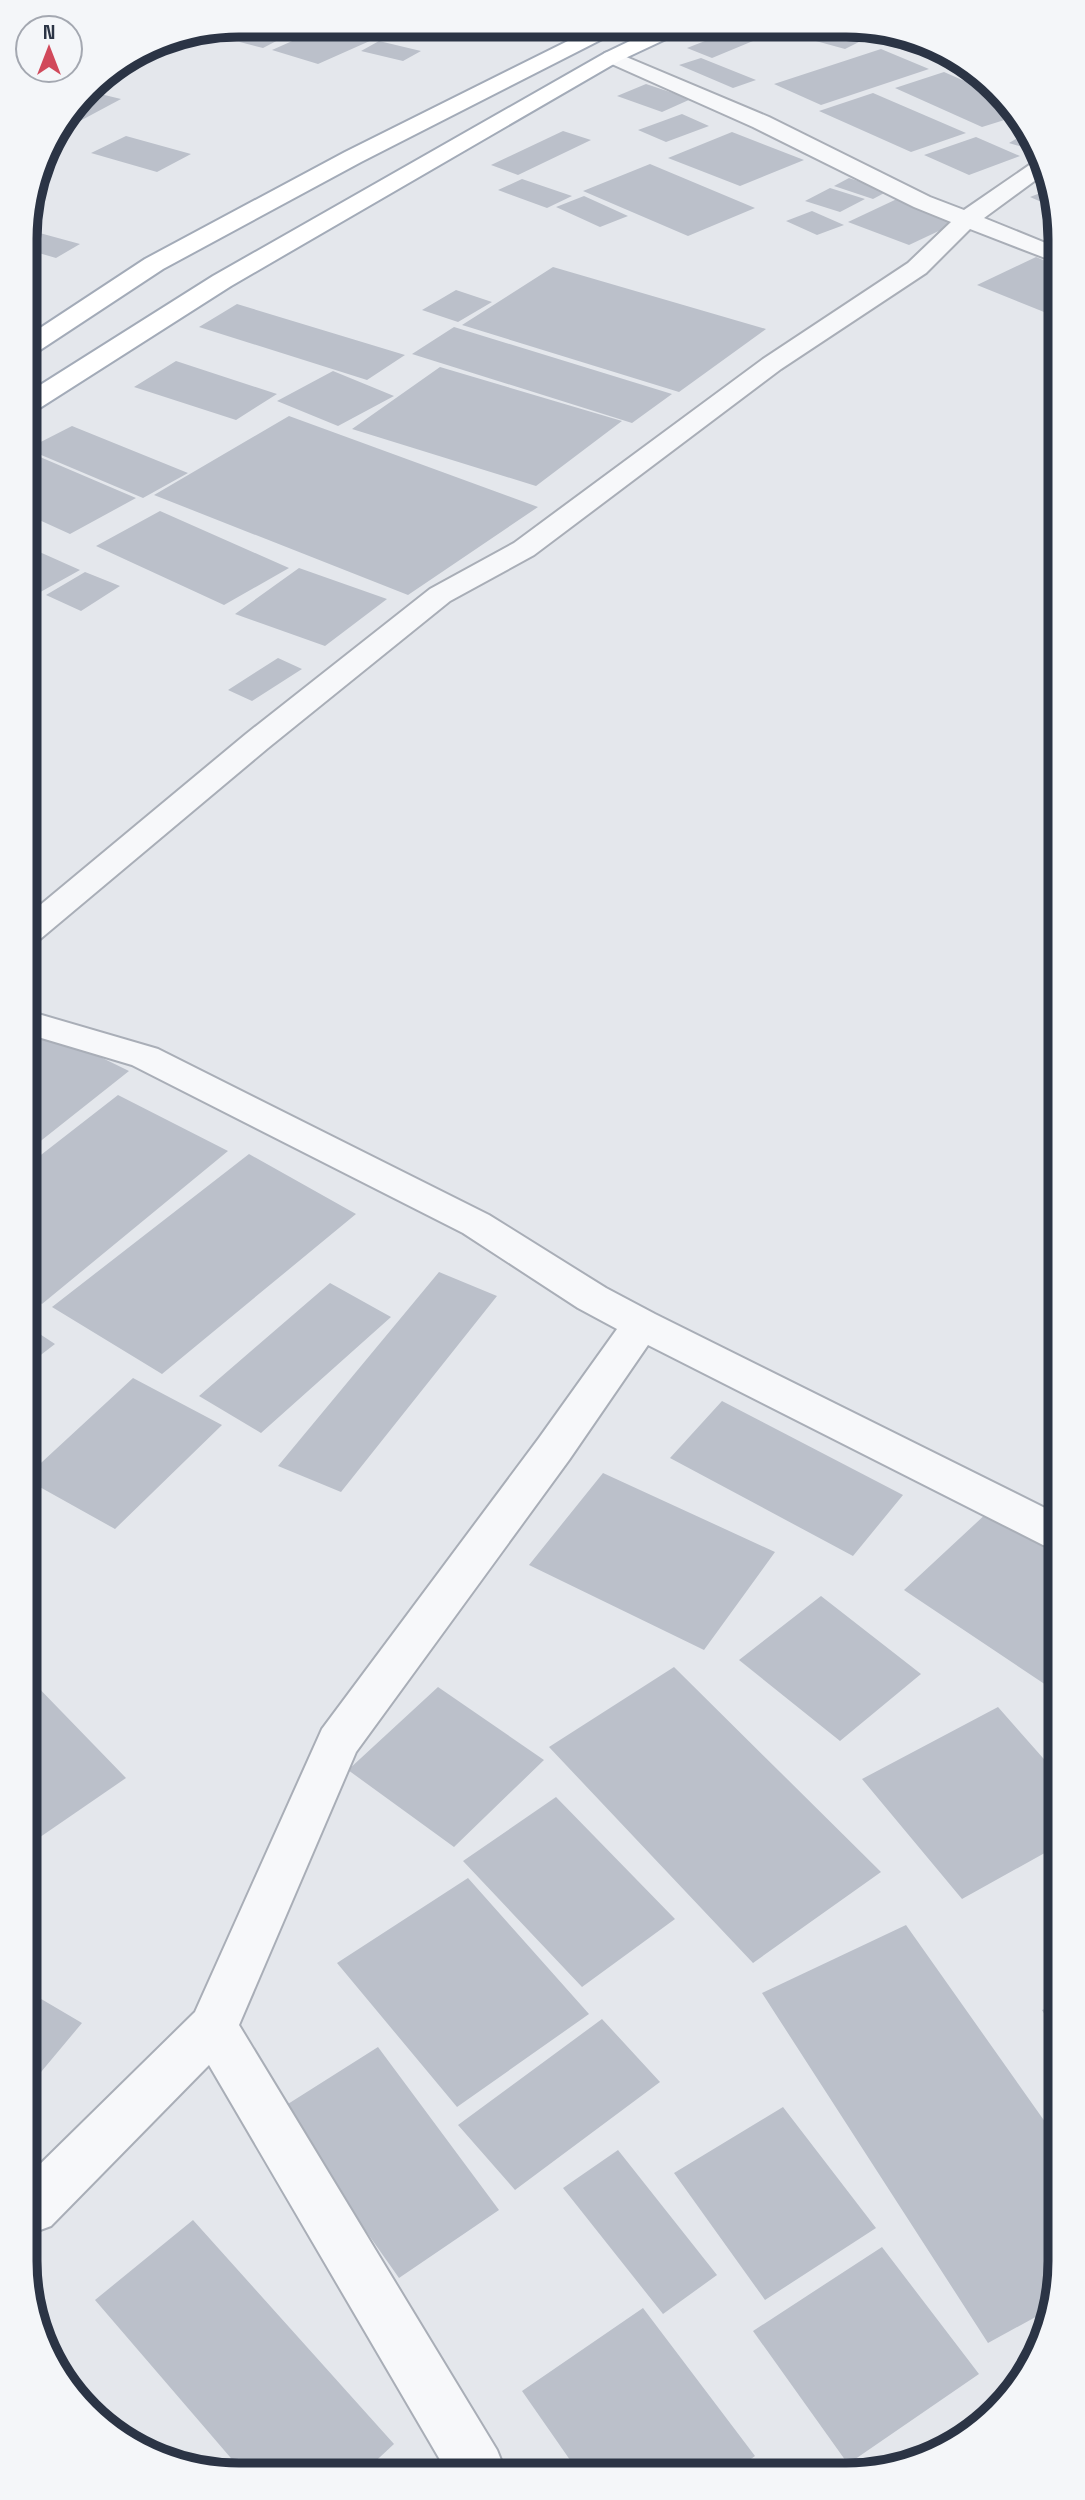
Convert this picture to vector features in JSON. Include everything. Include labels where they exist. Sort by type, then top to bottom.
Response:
[{"type":"main road","points":[[37,341],[154,264],[353,157],[591,37]]},
{"type":"main road","points":[[37,398],[222,281],[612,57],[655,37]]},
{"type":"main road","points":[[154,264],[183,275],[222,281]]},
{"type":"street","points":[[612,57],[761,122],[966,220],[1048,252]]},
{"type":"street","points":[[37,925],[257,741],[440,595],[524,549],[772,364],[917,268],[966,220],[1035,169]]},
{"type":"street","points":[[37,1025],[145,1057],[476,1224],[592,1298],[641,1324],[1048,1528]]},
{"type":"street","points":[[37,2203],[213,2027],[338,1742],[554,1449],[641,1324]]},
{"type":"street","points":[[213,2027],[473,2463]]},
{"type":"building","points":[[284,37],[263,48],[223,38]]},
{"type":"building","points":[[301,37],[362,37],[372,40],[318,64],[272,50]]},
{"type":"building","points":[[715,37],[742,37],[753,41],[712,58],[687,48]]},
{"type":"building","points":[[801,37],[847,37],[861,41],[845,49]]},
{"type":"building","points":[[872,38],[911,47],[939,60],[865,39]]},
{"type":"building","points":[[379,41],[421,51],[403,61],[361,51]]},
{"type":"building","points":[[881,49],[929,69],[821,105],[774,84]]},
{"type":"building","points":[[701,58],[756,80],[733,88],[679,65]]},
{"type":"building","points":[[944,72],[978,87],[1008,119],[982,127],[895,88]]},
{"type":"building","points":[[646,84],[691,99],[662,112],[617,96]]},
{"type":"building","points":[[873,93],[966,133],[911,152],[819,111]]},
{"type":"building","points":[[99,94],[121,99],[75,121]]},
{"type":"building","points":[[682,114],[709,126],[666,142],[638,130]]},
{"type":"building","points":[[563,131],[591,140],[518,175],[491,165]]},
{"type":"building","points":[[732,132],[804,160],[740,186],[668,158]]},
{"type":"building","points":[[126,136],[191,154],[157,172],[91,153]]},
{"type":"building","points":[[976,137],[1020,156],[969,175],[924,155]]},
{"type":"building","points":[[1020,137],[1026,148],[1009,143]]},
{"type":"building","points":[[650,164],[755,208],[688,236],[583,191]]},
{"type":"building","points":[[849,178],[888,191],[873,199],[834,186]]},
{"type":"building","points":[[522,179],[572,196],[547,208],[498,190]]},
{"type":"building","points":[[830,188],[865,199],[840,212],[805,201]]},
{"type":"building","points":[[1042,192],[1045,203],[1030,197]]},
{"type":"building","points":[[584,196],[628,216],[600,227],[556,207]]},
{"type":"building","points":[[899,198],[960,221],[909,245],[848,222]]},
{"type":"building","points":[[812,211],[844,225],[817,235],[786,221]]},
{"type":"building","points":[[37,232],[80,244],[56,258],[37,252]]},
{"type":"building","points":[[1036,257],[1048,262],[1048,314],[977,285]]},
{"type":"building","points":[[553,267],[766,329],[679,392],[462,325]]},
{"type":"building","points":[[456,290],[492,302],[458,322],[422,310]]},
{"type":"building","points":[[237,304],[405,355],[367,380],[199,327]]},
{"type":"building","points":[[454,327],[672,394],[632,423],[412,354]]},
{"type":"building","points":[[176,361],[277,394],[236,420],[134,387]]},
{"type":"building","points":[[440,367],[622,421],[536,486],[352,429]]},
{"type":"building","points":[[333,371],[394,396],[338,426],[277,401]]},
{"type":"building","points":[[289,416],[538,507],[408,595],[154,495]]},
{"type":"building","points":[[72,426],[188,473],[143,498],[37,453],[37,444]]},
{"type":"building","points":[[37,456],[136,498],[70,534],[37,519]]},
{"type":"building","points":[[160,511],[289,568],[224,605],[96,546]]},
{"type":"building","points":[[37,551],[80,570],[37,594]]},
{"type":"building","points":[[299,568],[387,599],[325,646],[235,614]]},
{"type":"building","points":[[85,572],[120,586],[81,611],[46,595]]},
{"type":"building","points":[[278,658],[302,669],[252,701],[228,690]]},
{"type":"building","points":[[39,1027],[129,1071],[37,1144]]},
{"type":"building","points":[[118,1095],[228,1151],[42,1304],[37,1301],[37,1158]]},
{"type":"building","points":[[249,1154],[356,1214],[162,1374],[52,1307]]},
{"type":"building","points":[[439,1272],[497,1296],[341,1492],[278,1466]]},
{"type":"building","points":[[330,1283],[391,1317],[261,1433],[199,1396]]},
{"type":"building","points":[[37,1332],[55,1344],[37,1358]]},
{"type":"building","points":[[133,1378],[222,1425],[115,1529],[37,1485],[37,1467]]},
{"type":"building","points":[[722,1401],[903,1495],[853,1556],[670,1458]]},
{"type":"building","points":[[603,1473],[775,1552],[704,1650],[529,1565]]},
{"type":"building","points":[[989,1511],[1048,1549],[1048,1686],[904,1590]]},
{"type":"building","points":[[821,1596],[921,1674],[840,1741],[739,1660]]},
{"type":"building","points":[[674,1667],[881,1872],[753,1963],[549,1747]]},
{"type":"building","points":[[37,1686],[126,1778],[37,1839]]},
{"type":"building","points":[[438,1687],[544,1760],[454,1847],[348,1770]]},
{"type":"building","points":[[998,1707],[1048,1764],[1048,1851],[962,1899],[862,1779]]},
{"type":"building","points":[[556,1797],[675,1919],[582,1987],[463,1861]]},
{"type":"building","points":[[468,1878],[589,2014],[457,2107],[337,1963]]},
{"type":"building","points":[[906,1925],[1048,2126],[1048,2274],[1041,2314],[988,2343],[762,1993]]},
{"type":"building","points":[[37,1997],[82,2023],[37,2077]]},
{"type":"building","points":[[1048,2008],[1048,2020],[1042,2010]]},
{"type":"building","points":[[602,2019],[660,2082],[515,2190],[458,2125]]},
{"type":"building","points":[[378,2047],[499,2210],[399,2278],[280,2109]]},
{"type":"building","points":[[783,2107],[876,2228],[765,2300],[674,2173]]},
{"type":"building","points":[[618,2150],[717,2275],[663,2314],[563,2188]]},
{"type":"building","points":[[193,2220],[394,2444],[374,2463],[235,2463],[95,2300]]},
{"type":"building","points":[[882,2247],[979,2374],[847,2463],[753,2331]]},
{"type":"building","points":[[643,2308],[755,2456],[745,2463],[572,2463],[522,2391]]}]
